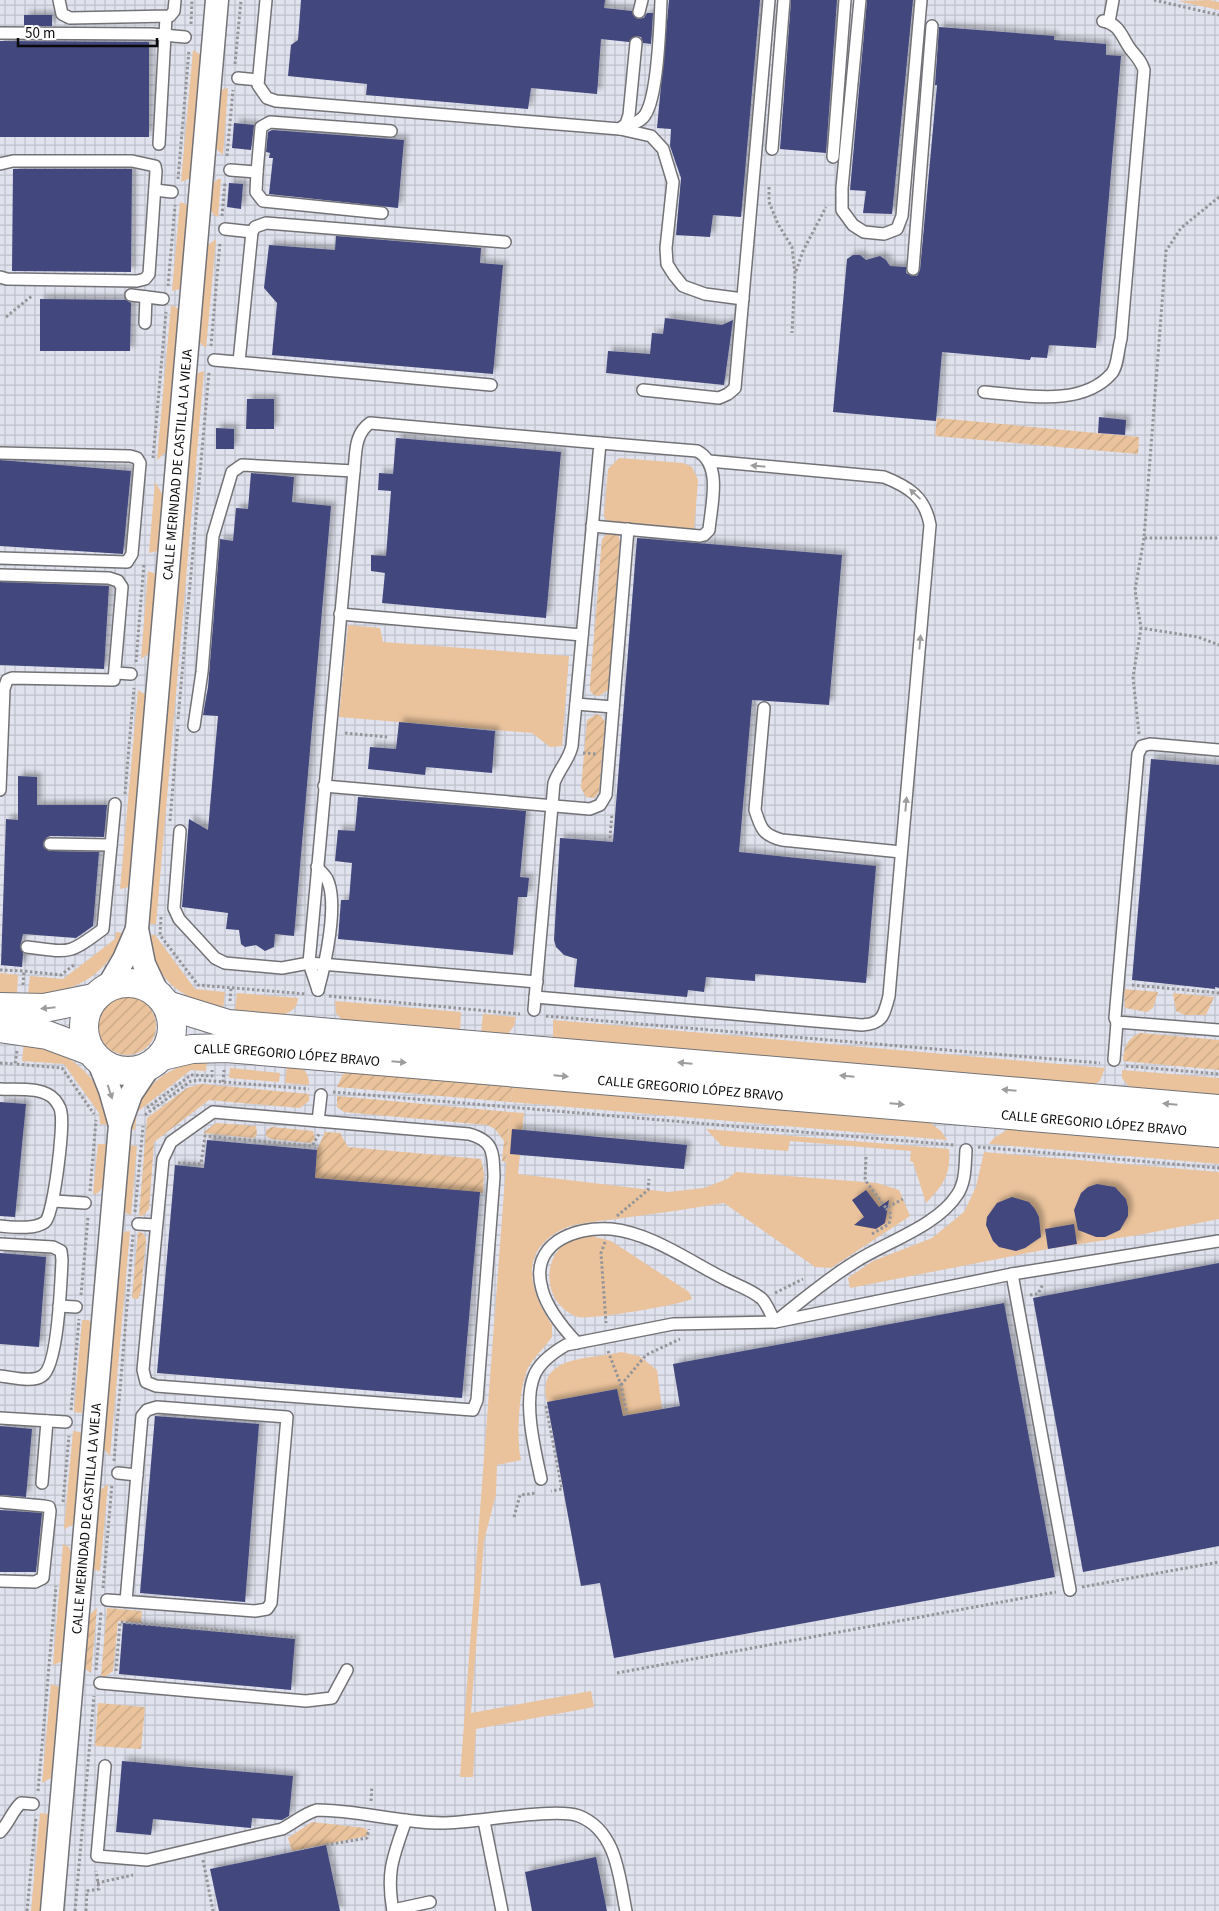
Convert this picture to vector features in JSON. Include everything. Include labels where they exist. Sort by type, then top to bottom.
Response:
[{"type":"main road","points":[[0,1007],[44,1008],[101,993],[128,982],[144,986],[162,1000],[170,1014],[172,1031],[167,1048],[155,1061],[138,1071],[122,1071],[107,1066],[94,1056],[48,1035],[0,1028]]},
{"type":"main road","points":[[94,1056],[86,1043],[83,1024],[89,1006],[101,993]]},
{"type":"main road","name":"CALLE GREGORIO LÓPEZ BRAVO","points":[[162,1000],[228,1024],[1219,1108]]},
{"type":"main road","name":"CALLE GREGORIO LÓPEZ BRAVO","points":[[155,1061],[192,1049],[214,1048],[1219,1133]]},
{"type":"street","name":"CALLE MERINDAD DE CASTILLA LA VIEJA","points":[[101,993],[124,959],[136,929],[217,0]]},
{"type":"street","name":"CALLE MERINDAD DE CASTILLA LA VIEJA","points":[[136,929],[144,964],[162,1000]]},
{"type":"street","name":"CALLE MERINDAD DE CASTILLA LA VIEJA","points":[[94,1056],[126,1126]]},
{"type":"street","name":"CALLE MERINDAD DE CASTILLA LA VIEJA","points":[[52,1911],[126,1126],[131,1094],[155,1061]]},
{"type":"lane","points":[[59,0],[62,14],[70,18],[166,17],[170,16],[174,11],[174,0]]},
{"type":"lane","points":[[266,0],[258,80],[261,92],[267,98],[276,102],[620,128],[651,136],[663,149],[673,182],[666,248],[667,264],[683,286],[705,294],[743,300]]},
{"type":"lane","points":[[639,12],[642,0]]},
{"type":"lane","points":[[620,128],[638,122],[645,115],[649,106],[654,80],[661,0]]},
{"type":"lane","points":[[643,390],[719,398],[735,388],[769,0]]},
{"type":"lane","points":[[772,149],[784,0]]},
{"type":"lane","points":[[833,157],[845,0]]},
{"type":"lane","points":[[860,0],[842,188],[842,210],[853,225],[864,232],[884,234],[897,229],[902,216],[921,0]]},
{"type":"lane","points":[[984,392],[1046,396],[1073,394],[1095,386],[1113,372],[1120,339],[1144,70],[1140,60],[1122,34],[1106,22],[1113,0]]},
{"type":"lane","points":[[159,144],[166,17]]},
{"type":"lane","points":[[913,269],[932,26]]},
{"type":"lane","points":[[0,33],[165,35],[185,37]]},
{"type":"lane","points":[[620,128],[626,124],[629,115],[636,43]]},
{"type":"lane","points":[[236,78],[258,80]]},
{"type":"lane","points":[[382,213],[263,202],[256,192],[261,127],[270,122],[391,131]]},
{"type":"lane","points":[[0,164],[12,160],[132,161],[149,163],[155,166],[156,171],[149,274],[146,278],[137,281],[7,279],[0,277]]},
{"type":"lane","points":[[228,170],[257,172]]},
{"type":"lane","points":[[156,190],[172,192]]},
{"type":"lane","points":[[239,362],[252,232],[255,226],[266,223],[505,242]]},
{"type":"lane","points":[[222,229],[252,232]]},
{"type":"lane","points":[[131,295],[163,299]]},
{"type":"lane","points":[[145,322],[146,297]]},
{"type":"lane","points":[[212,360],[491,386]]},
{"type":"lane","points":[[317,867],[327,879],[332,897],[326,960],[318,990],[309,963],[317,867],[324,786],[354,471],[358,438],[362,429],[370,423],[697,451],[705,455],[713,481],[709,530],[704,535],[592,526]]},
{"type":"lane","points":[[534,1014],[552,805],[558,771],[570,755],[576,704],[600,443]]},
{"type":"lane","points":[[0,453],[130,456],[137,458],[143,471],[132,554],[127,562]]},
{"type":"lane","points":[[535,997],[862,1025],[874,1024],[884,1015],[889,996],[930,525],[925,506],[921,499],[906,485],[884,478],[708,461]]},
{"type":"lane","points":[[194,726],[202,672],[213,536],[232,472],[242,465],[354,471]]},
{"type":"lane","points":[[324,786],[590,809],[600,805],[606,796],[628,529]]},
{"type":"lane","points":[[0,558],[140,563]]},
{"type":"lane","points":[[0,575],[108,578],[118,582],[122,587],[116,673],[112,682],[12,678],[7,680],[4,689],[0,790]]},
{"type":"lane","points":[[340,614],[582,635]]},
{"type":"lane","points":[[116,673],[131,674]]},
{"type":"lane","points":[[576,704],[613,707]]},
{"type":"lane","points":[[764,708],[755,810],[760,826],[769,836],[782,840],[901,852]]},
{"type":"lane","points":[[1113,1063],[1117,1022],[1115,1018],[1138,754],[1142,746],[1150,744],[1219,750]]},
{"type":"lane","points":[[27,947],[66,952],[81,946],[103,929],[109,899],[115,804]]},
{"type":"lane","points":[[175,829],[174,908],[179,919],[215,958],[236,965],[282,968],[326,960],[537,982]]},
{"type":"lane","points":[[50,844],[111,845]]},
{"type":"lane","points":[[1117,1022],[1219,1030]]},
{"type":"lane","points":[[0,1089],[42,1092],[53,1098],[62,1114],[54,1201],[50,1215],[45,1222],[31,1226],[0,1226]]},
{"type":"lane","points":[[318,1121],[322,1092]]},
{"type":"lane","points":[[213,1112],[480,1136],[490,1146],[493,1154],[494,1177],[477,1400],[473,1410],[166,1386],[146,1382],[143,1370],[156,1225],[163,1159],[166,1150],[171,1142],[213,1112]]},
{"type":"lane","points":[[775,1322],[820,1285],[853,1263],[941,1212],[958,1194],[964,1178],[966,1148]]},
{"type":"lane","points":[[54,1201],[85,1203]]},
{"type":"lane","points":[[138,1224],[156,1225]]},
{"type":"lane","points":[[577,1342],[565,1330],[542,1290],[540,1274],[544,1258],[560,1238],[572,1232],[611,1229],[641,1236],[762,1299],[775,1322]]},
{"type":"lane","points":[[540,1479],[529,1399],[534,1376],[555,1351],[577,1342],[673,1324],[775,1322],[1012,1274],[1219,1241]]},
{"type":"lane","points":[[0,1244],[53,1247],[61,1252],[62,1260],[54,1353],[50,1368],[43,1376],[35,1379],[0,1376]]},
{"type":"lane","points":[[1012,1274],[1070,1590]]},
{"type":"lane","points":[[59,1306],[76,1307]]},
{"type":"lane","points":[[107,1600],[255,1611],[267,1608],[271,1603],[287,1417],[158,1407],[147,1410],[142,1416],[126,1601]]},
{"type":"lane","points":[[0,1418],[66,1422]]},
{"type":"lane","points":[[42,1483],[47,1421]]},
{"type":"lane","points":[[118,1473],[137,1475]]},
{"type":"lane","points":[[0,1502],[49,1507],[52,1536],[43,1578],[35,1582],[0,1581]]},
{"type":"lane","points":[[100,1683],[306,1701],[332,1698],[347,1670]]},
{"type":"lane","points":[[97,1856],[105,1766]]},
{"type":"lane","points":[[0,1832],[7,1825],[16,1808],[21,1803],[33,1804]]},
{"type":"lane","points":[[85,1855],[147,1860],[282,1829],[295,1822],[305,1813],[317,1810],[441,1823],[484,1821],[550,1814],[579,1816],[603,1834],[614,1854],[626,1911]]},
{"type":"lane","points":[[406,1820],[393,1857],[388,1886],[393,1910],[430,1902]]},
{"type":"lane","points":[[484,1821],[502,1911]]},
{"type":"path","points":[[175,829],[241,0]]},
{"type":"path","points":[[1154,0],[1219,15]]},
{"type":"path","points":[[772,149],[769,180],[770,202],[778,224],[792,247],[795,274],[792,333]]},
{"type":"path","points":[[1142,746],[1133,677],[1141,628],[1135,590],[1144,538],[1166,251],[1181,228],[1219,196]]},
{"type":"path","points":[[795,274],[803,251],[830,201]]},
{"type":"path","points":[[6,317],[31,296],[40,294]]},
{"type":"path","points":[[1144,538],[1219,538]]},
{"type":"path","points":[[1141,628],[1198,637],[1219,645]]},
{"type":"path","points":[[329,732],[387,737]]},
{"type":"path","points":[[162,912],[160,935],[198,985],[311,995]]},
{"type":"path","points":[[0,970],[24,971]]},
{"type":"path","points":[[1128,985],[1219,993]]},
{"type":"path","points":[[328,996],[1113,1063],[1219,1074]]},
{"type":"path","points":[[140,1114],[191,1075],[212,1076],[214,1048]]},
{"type":"path","points":[[0,1063],[15,1064]]},
{"type":"path","points":[[223,1082],[966,1148],[1219,1168]]},
{"type":"path","points":[[95,1130],[126,1126]]},
{"type":"path","points":[[204,1136],[312,1146],[320,1134]]},
{"type":"path","points":[[866,1157],[864,1180],[886,1208]]},
{"type":"path","points":[[627,1415],[621,1385],[608,1349],[601,1253],[618,1214],[648,1190],[649,1179]]},
{"type":"path","points":[[1032,1305],[1030,1296],[1038,1294],[1053,1267]]},
{"type":"path","points":[[598,1351],[608,1349]]},
{"type":"path","points":[[514,1517],[520,1495],[562,1489],[546,1405]]},
{"type":"path","points":[[617,1673],[1219,1562]]},
{"type":"path","points":[[114,1684],[120,1622],[296,1637]]},
{"type":"path","points":[[202,1859],[213,1911]]},
{"type":"path","points":[[86,1911],[88,1891],[98,1889],[97,1883]]},
{"type":"shaded area","points":[[0,0],[1219,0],[1219,1911],[0,1911]]},
{"type":"shaded area","points":[[1210,0],[1219,2],[1219,10],[1178,1]]},
{"type":"shaded area","points":[[193,50],[201,55],[191,178],[181,182]]},
{"type":"shaded area","points":[[228,88],[223,155],[215,148],[220,90]]},
{"type":"shaded area","points":[[221,179],[218,217],[210,209],[212,184]]},
{"type":"shaded area","points":[[180,202],[188,205],[180,289],[172,291]]},
{"type":"shaded area","points":[[216,239],[206,348],[199,342],[208,245]]},
{"type":"shaded area","points":[[171,305],[179,309],[167,451],[157,460]]},
{"type":"shaded area","points":[[204,371],[156,924],[148,924],[195,380],[198,373]]},
{"type":"shaded area","points":[[937,418],[1139,437],[1138,454],[935,436]]},
{"type":"shaded area","points":[[619,458],[683,463],[692,467],[698,480],[694,531],[607,522],[604,516],[608,469]]},
{"type":"shaded area","points":[[155,482],[163,495],[158,551],[149,553]]},
{"type":"shaded area","points":[[614,533],[618,535],[620,541],[608,690],[599,696],[594,695],[590,691],[590,685],[602,539],[607,534]]},
{"type":"shaded area","points":[[148,571],[156,574],[149,653],[141,659]]},
{"type":"shaded area","points":[[348,625],[380,628],[383,642],[569,656],[562,746],[550,747],[532,733],[339,717]]},
{"type":"shaded area","points":[[138,690],[146,695],[129,887],[120,889]]},
{"type":"shaded area","points":[[597,714],[605,722],[599,792],[594,798],[586,797],[581,788],[587,720]]},
{"type":"shaded area","points":[[116,932],[124,933],[117,948],[108,961],[87,980],[60,991],[28,994],[30,976],[63,979],[115,939]]},
{"type":"shaded area","points":[[148,935],[155,935],[195,989],[225,992],[223,1009],[194,999],[172,985],[157,965]]},
{"type":"shaded area","points":[[0,973],[18,975],[17,994],[0,993]]},
{"type":"shaded area","points":[[1124,989],[1158,992],[1153,1008],[1147,1012],[1125,1008]]},
{"type":"shaded area","points":[[237,993],[298,998],[290,1012],[282,1015],[262,1015],[235,1011]]},
{"type":"shaded area","points":[[1173,993],[1214,997],[1206,1015],[1185,1015],[1176,1011]]},
{"type":"shaded area","points":[[121,997],[133,997],[148,1005],[156,1020],[156,1032],[148,1047],[133,1055],[121,1055],[106,1047],[98,1032],[98,1020],[106,1005]]},
{"type":"shaded area","points":[[335,1001],[461,1012],[460,1031],[342,1020],[336,1013]]},
{"type":"shaded area","points":[[483,1014],[516,1017],[514,1026],[507,1035],[481,1033]]},
{"type":"shaded area","points":[[553,1020],[1105,1068],[1100,1081],[1091,1086],[553,1039]]},
{"type":"shaded area","points":[[1140,1033],[1219,1040],[1219,1070],[1123,1061],[1127,1044]]},
{"type":"shaded area","points":[[24,1042],[55,1052],[82,1068],[100,1093],[106,1108],[108,1125],[100,1124],[99,1113],[64,1064],[22,1061]]},
{"type":"shaded area","points":[[207,1060],[206,1071],[191,1070],[137,1112],[135,1130],[130,1129],[140,1101],[156,1081],[178,1067]]},
{"type":"shaded area","points":[[287,1064],[296,1066],[306,1072],[309,1085],[285,1083]]},
{"type":"shaded area","points":[[230,1068],[280,1073],[279,1082],[229,1078]]},
{"type":"shaded area","points":[[1122,1070],[1219,1078],[1219,1097],[1131,1089],[1122,1078]]},
{"type":"shaded area","points":[[347,1072],[513,1083],[511,1102],[337,1087],[343,1074]]},
{"type":"shaded area","points":[[513,1083],[929,1122],[941,1131],[947,1140],[511,1102]]},
{"type":"shaded area","points":[[201,1084],[309,1094],[309,1101],[300,1108],[209,1100],[154,1142],[149,1209],[144,1215],[139,1216],[147,1118],[187,1088]]},
{"type":"shaded area","points":[[337,1096],[510,1112],[506,1162],[502,1161],[504,1141],[495,1129],[487,1125],[344,1112],[337,1107]]},
{"type":"shaded area","points":[[510,1112],[524,1113],[518,1174],[668,1192],[704,1188],[727,1179],[736,1172],[877,1183],[899,1190],[910,1216],[831,1268],[815,1267],[724,1203],[577,1225],[563,1229],[549,1238],[539,1248],[532,1272],[538,1299],[552,1325],[552,1337],[530,1364],[522,1387],[519,1413],[519,1451],[521,1460],[497,1465],[496,1494],[484,1541],[471,1713],[591,1691],[594,1707],[476,1729],[473,1777],[460,1777]]},
{"type":"shaded area","points":[[216,1123],[256,1126],[257,1134],[254,1138],[203,1133]]},
{"type":"shaded area","points":[[272,1127],[313,1131],[315,1139],[311,1143],[271,1139],[266,1136],[266,1130]]},
{"type":"shaded area","points":[[1010,1128],[1219,1145],[1219,1164],[989,1144],[994,1138]]},
{"type":"shaded area","points":[[706,1129],[949,1149],[949,1166],[945,1179],[926,1203],[913,1162],[910,1161],[911,1151],[790,1141],[788,1151],[722,1146]]},
{"type":"shaded area","points":[[325,1132],[340,1133],[348,1147],[481,1159],[484,1173],[483,1193],[315,1178],[317,1150]]},
{"type":"shaded area","points":[[98,1144],[107,1144],[102,1188],[98,1193],[93,1194]]},
{"type":"shaded area","points":[[129,1145],[137,1146],[131,1215],[126,1213],[123,1207]]},
{"type":"shaded area","points":[[984,1152],[1219,1172],[1219,1219],[1144,1234],[1048,1249],[850,1288],[848,1278],[873,1261],[932,1238],[964,1212],[976,1187]]},
{"type":"shaded area","points":[[130,1231],[110,1456],[103,1448],[121,1236],[124,1232]]},
{"type":"shaded area","points":[[138,1232],[143,1233],[146,1239],[141,1291],[138,1299],[132,1298]]},
{"type":"shaded area","points":[[588,1235],[611,1241],[689,1292],[692,1299],[653,1308],[599,1316],[578,1317],[568,1312],[560,1305],[550,1286],[551,1264],[563,1245],[578,1237]]},
{"type":"shaded area","points":[[82,1320],[89,1320],[91,1323],[82,1413],[74,1412]]},
{"type":"shaded area","points":[[621,1352],[639,1356],[657,1370],[662,1409],[623,1416],[617,1389],[547,1402],[546,1386],[549,1375],[557,1367],[568,1362]]},
{"type":"shaded area","points":[[73,1431],[80,1432],[82,1435],[74,1524],[64,1529]]},
{"type":"shaded area","points":[[108,1484],[100,1571],[95,1570],[92,1564],[99,1491]]},
{"type":"shaded area","points":[[63,1544],[69,1547],[71,1553],[61,1662],[53,1665]]},
{"type":"shaded area","points":[[97,1608],[91,1673],[84,1668],[88,1616]]},
{"type":"shaded area","points":[[107,1608],[142,1611],[141,1623],[118,1621],[113,1671],[106,1676],[101,1676]]},
{"type":"shaded area","points":[[51,1684],[59,1687],[51,1778],[42,1783]]},
{"type":"shaded area","points":[[98,1703],[145,1707],[141,1749],[95,1746]]},
{"type":"shaded area","points":[[40,1813],[48,1814],[40,1911],[31,1911]]},
{"type":"shaded area","points":[[312,1822],[365,1828],[368,1832],[367,1836],[292,1851],[288,1838]]},
{"type":"building","points":[[301,0],[605,0],[604,8],[632,11],[637,19],[644,18],[647,13],[653,13],[651,44],[643,43],[641,37],[636,36],[629,42],[601,39],[597,94],[531,88],[528,109],[366,95],[367,84],[288,76],[291,45],[298,40]]},
{"type":"building","points":[[669,0],[760,0],[741,217],[713,215],[710,237],[676,235],[681,178],[670,146],[671,129],[657,128]]},
{"type":"building","points":[[791,0],[837,0],[826,153],[780,149]]},
{"type":"building","points":[[867,0],[913,0],[892,214],[863,213],[866,191],[850,190]]},
{"type":"building","points":[[24,15],[52,15],[52,26],[24,26]]},
{"type":"building","points":[[939,27],[1054,36],[1054,40],[1106,44],[1106,55],[1121,56],[1096,348],[1049,345],[1047,358],[1031,357],[1030,360],[942,352],[936,421],[833,412],[847,259],[853,255],[860,255],[866,260],[880,256],[890,266],[906,267],[906,273],[912,276],[917,276],[920,270],[937,85],[935,85]]},
{"type":"building","points":[[0,41],[149,42],[149,137],[0,137]]},
{"type":"building","points":[[234,123],[254,125],[251,150],[232,148]]},
{"type":"building","points":[[272,130],[404,140],[398,208],[269,194],[273,158],[269,158],[270,153],[266,152],[268,132]]},
{"type":"building","points":[[13,169],[132,169],[131,272],[12,271]]},
{"type":"building","points":[[229,183],[243,184],[241,209],[227,207]]},
{"type":"building","points":[[336,236],[481,248],[480,263],[503,265],[493,374],[272,355],[277,303],[264,288],[269,245],[335,250]]},
{"type":"building","points":[[40,299],[126,300],[131,303],[130,351],[40,351]]},
{"type":"building","points":[[665,318],[722,325],[733,320],[724,385],[606,373],[608,351],[650,354],[652,333],[663,334]]},
{"type":"building","points":[[247,399],[274,399],[274,429],[246,429]]},
{"type":"building","points":[[1099,417],[1126,420],[1125,435],[1098,433]]},
{"type":"building","points":[[216,428],[234,429],[234,449],[216,449]]},
{"type":"building","points":[[396,438],[561,452],[546,618],[382,603],[385,573],[371,571],[371,555],[386,556],[391,491],[378,490],[379,473],[393,474]]},
{"type":"building","points":[[0,460],[131,471],[123,554],[0,546]]},
{"type":"building","points":[[251,473],[294,477],[292,502],[331,506],[294,936],[275,934],[274,947],[265,951],[256,945],[245,947],[241,944],[239,930],[226,929],[228,913],[182,907],[189,819],[208,830],[218,716],[203,715],[208,687],[220,539],[233,541],[236,508],[248,509]]},
{"type":"building","points":[[637,538],[842,555],[829,705],[752,700],[739,852],[876,866],[866,983],[755,974],[755,981],[706,977],[704,992],[688,990],[687,997],[574,987],[577,959],[564,955],[556,947],[554,940],[560,838],[613,842]]},
{"type":"building","points":[[0,582],[109,586],[104,669],[0,665]]},
{"type":"building","points":[[399,722],[495,731],[492,773],[426,767],[425,775],[368,769],[370,747],[396,749]]},
{"type":"building","points":[[1151,759],[1219,765],[1219,988],[1132,980]]},
{"type":"building","points":[[18,776],[37,777],[37,805],[107,805],[104,837],[50,836],[43,843],[44,848],[49,851],[99,852],[93,926],[76,938],[23,934],[20,947],[23,953],[22,967],[1,965],[6,819],[18,820]]},
{"type":"building","points":[[358,797],[526,811],[520,877],[529,878],[527,897],[518,897],[513,955],[338,939],[341,900],[349,900],[352,863],[335,861],[338,830],[355,831]]},
{"type":"building","points":[[0,1102],[26,1104],[15,1217],[0,1216]]},
{"type":"building","points":[[512,1129],[687,1145],[684,1169],[510,1154]]},
{"type":"building","points":[[207,1140],[317,1150],[315,1178],[480,1192],[462,1398],[157,1373],[175,1165],[204,1168]]},
{"type":"building","points":[[1097,1184],[1115,1187],[1126,1199],[1128,1207],[1128,1216],[1120,1230],[1105,1237],[1096,1237],[1078,1230],[1074,1210],[1081,1193],[1088,1187]]},
{"type":"building","points":[[866,1190],[879,1207],[889,1200],[885,1223],[876,1229],[854,1225],[864,1217],[852,1200]]},
{"type":"building","points":[[1012,1197],[1029,1202],[1035,1209],[1039,1217],[1041,1237],[1025,1248],[1016,1251],[999,1247],[993,1241],[986,1225],[987,1217],[997,1203]]},
{"type":"building","points":[[1074,1224],[1077,1244],[1048,1249],[1045,1229]]},
{"type":"building","points":[[0,1253],[46,1257],[39,1347],[0,1344]]},
{"type":"building","points":[[1219,1263],[1219,1546],[1083,1572],[1033,1298]]},
{"type":"building","points":[[1004,1303],[1055,1577],[614,1658],[600,1583],[581,1586],[547,1402],[617,1389],[623,1416],[680,1406],[673,1364]]},
{"type":"building","points":[[155,1416],[259,1424],[245,1602],[140,1593]]},
{"type":"building","points":[[0,1426],[32,1429],[26,1497],[0,1495]]},
{"type":"building","points":[[0,1510],[42,1513],[36,1572],[0,1572]]},
{"type":"building","points":[[123,1623],[295,1639],[291,1690],[119,1674]]},
{"type":"building","points":[[122,1761],[293,1776],[289,1816],[282,1820],[252,1818],[251,1828],[153,1819],[151,1835],[116,1832]]},
{"type":"building","points":[[326,1845],[340,1911],[219,1911],[210,1869]]},
{"type":"building","points":[[596,1857],[607,1911],[532,1911],[525,1872]]}]
